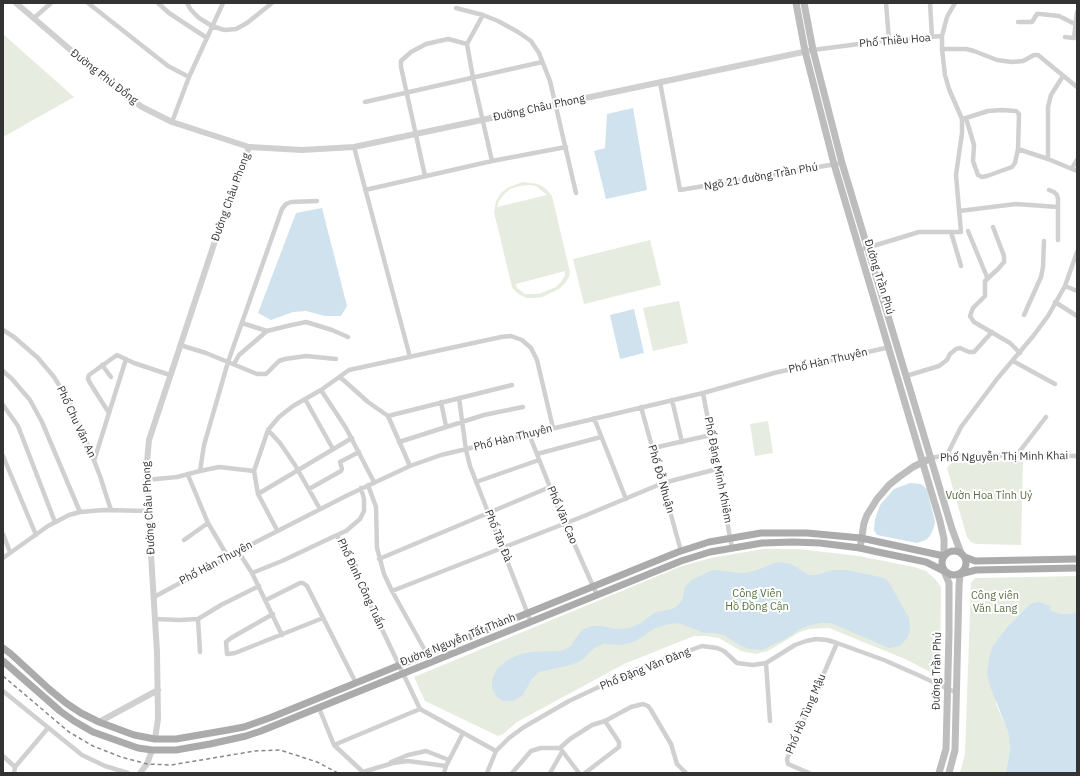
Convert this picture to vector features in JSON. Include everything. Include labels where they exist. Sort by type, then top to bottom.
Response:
[{"type":"main road","name":"Đường Trần Phú","points":[[796,3],[805,52],[863,249],[888,347],[942,527],[944,556]]},
{"type":"main road","name":"Đường Trần Phú","points":[[804,3],[838,163]]},
{"type":"main road","name":"Đường Trần Phú","points":[[863,249],[906,376],[952,529],[963,555]]},
{"type":"main road","points":[[860,548],[867,515],[877,499],[896,479],[923,461],[931,458]]},
{"type":"main road","name":"Đường Nguyễn Tất Thành","points":[[3,648],[49,689],[81,713],[99,722],[134,735],[176,739],[244,726],[272,717],[593,586],[681,551],[709,542],[761,534],[807,533],[861,538],[944,556]]},
{"type":"main road","name":"Đường Nguyễn Tất Thành","points":[[3,661],[43,698],[65,715],[93,732],[132,746],[152,750],[176,750],[246,736],[274,726],[681,561],[710,552],[762,543],[820,543],[860,548],[926,562],[944,571]]},
{"type":"main road","points":[[1077,559],[975,561],[952,551],[944,556],[942,563],[944,571],[951,576],[976,570],[1077,568]]},
{"type":"main road","points":[[960,574],[966,566],[963,555]]},
{"type":"main road","name":"Đường Trần Phú","points":[[940,773],[946,749],[950,583],[944,571]]},
{"type":"main road","name":"Đường Trần Phú","points":[[949,773],[955,750],[960,574]]},
{"type":"main road","points":[[43,698],[49,689]]},
{"type":"main road","points":[[272,717],[274,726]]},
{"type":"main road","points":[[944,758],[953,760]]},
{"type":"street","name":"Đường Phù Đổng","points":[[16,3],[125,95],[160,117],[249,147]]},
{"type":"street","points":[[34,18],[51,3]]},
{"type":"street","points":[[88,3],[168,66],[189,77]]},
{"type":"street","points":[[158,3],[169,13],[207,38]]},
{"type":"street","points":[[187,3],[191,10],[199,18],[212,26],[224,30],[248,24],[272,3]]},
{"type":"street","points":[[172,122],[189,77],[223,3]]},
{"type":"street","points":[[886,3],[889,40]]},
{"type":"street","points":[[930,3],[932,37]]},
{"type":"street","name":"Phố Thiều Hoa","points":[[813,50],[889,40],[942,36],[947,17],[955,3]]},
{"type":"street","points":[[456,8],[483,15],[498,21],[518,32],[531,42],[550,81],[576,193]]},
{"type":"street","points":[[1065,37],[1074,38],[1077,12]]},
{"type":"street","points":[[1018,22],[1032,22],[1037,14],[1040,14],[1063,18],[1075,24]]},
{"type":"street","points":[[483,15],[467,44],[473,78],[492,161]]},
{"type":"street","points":[[942,36],[945,75],[949,89],[964,119],[974,145],[973,161],[978,175],[982,177],[987,176],[1012,166],[1015,163],[1018,149],[1019,114],[1016,111],[988,111],[964,119]]},
{"type":"street","points":[[425,176],[408,92],[401,67],[401,61],[411,52],[426,44],[448,39],[467,44]]},
{"type":"street","points":[[942,49],[966,49],[997,60],[1012,62],[1023,61],[1034,55],[1038,55],[1077,86]]},
{"type":"street","name":"Đường Châu Phong","points":[[155,738],[158,690],[154,596],[146,480],[149,440],[249,147],[302,150],[354,147],[417,135],[813,50]]},
{"type":"street","points":[[365,102],[542,62]]},
{"type":"street","points":[[1048,159],[1048,107],[1051,95],[1063,76]]},
{"type":"street","name":"Ngõ 21 đường Trần Phú","points":[[660,82],[680,190],[838,163]]},
{"type":"street","points":[[863,249],[919,232],[961,232],[956,175],[964,119]]},
{"type":"street","points":[[354,147],[410,357]]},
{"type":"street","points":[[365,190],[492,161],[566,147]]},
{"type":"street","points":[[1018,149],[1075,170],[1077,160]]},
{"type":"street","points":[[1049,190],[1057,195],[1058,240]]},
{"type":"street","points":[[200,471],[204,446],[228,362],[282,209],[286,204],[291,202],[317,201]]},
{"type":"street","points":[[959,211],[1016,204],[1058,207]]},
{"type":"street","points":[[993,227],[1005,259],[998,269],[985,280],[985,296],[973,308],[970,316],[974,322],[1010,342],[1020,353]]},
{"type":"street","points":[[968,231],[988,277]]},
{"type":"street","points":[[951,232],[961,266]]},
{"type":"street","points":[[1024,316],[1041,277],[1044,241]]},
{"type":"street","points":[[947,455],[961,426],[1048,316],[1065,286],[1077,252]]},
{"type":"street","points":[[1065,286],[1077,291]]},
{"type":"street","points":[[1055,302],[1077,316]]},
{"type":"street","points":[[234,364],[239,355],[267,331],[306,322],[332,330],[348,337]]},
{"type":"street","points":[[242,323],[267,331]]},
{"type":"street","name":"Phố Chu Văn An","points":[[3,330],[14,337],[38,358],[54,377],[67,398],[94,461],[111,510]]},
{"type":"street","points":[[906,376],[939,366],[947,360],[950,354],[956,349],[960,348],[969,352],[974,352],[992,332]]},
{"type":"street","points":[[278,530],[258,494],[254,471],[268,430],[279,417],[349,370],[511,336],[522,340],[531,348],[537,360],[553,428]]},
{"type":"street","name":"Phố Hàn Thuyên","points":[[154,596],[278,530],[361,488],[410,466],[442,456],[553,428],[703,393],[774,373],[896,345]]},
{"type":"street","points":[[180,346],[206,353],[257,374],[266,374],[279,361],[285,359],[306,356],[336,359]]},
{"type":"street","points":[[109,413],[88,379],[89,375],[117,354],[126,359],[170,375]]},
{"type":"street","points":[[94,461],[126,359]]},
{"type":"street","points":[[1013,361],[1055,384]]},
{"type":"street","points":[[102,365],[111,377]]},
{"type":"street","points":[[3,371],[26,395],[34,407],[42,422],[80,512]]},
{"type":"street","points":[[340,377],[368,402],[388,416],[410,466]]},
{"type":"street","points":[[388,416],[512,385]]},
{"type":"street","points":[[321,390],[352,438],[374,482]]},
{"type":"street","name":"Phố Đặng Minh Khiêm","points":[[703,393],[732,548]]},
{"type":"street","name":"Phố Tản Đà","points":[[459,398],[466,450],[470,466],[531,622]]},
{"type":"street","points":[[305,399],[333,449]]},
{"type":"street","points":[[672,400],[682,442]]},
{"type":"street","points":[[441,402],[446,426]]},
{"type":"street","points":[[3,405],[18,426],[55,522]]},
{"type":"street","points":[[399,442],[462,421],[523,407]]},
{"type":"street","name":"Phố Đỗ Nhuận","points":[[641,407],[681,551]]},
{"type":"street","points":[[1016,456],[1046,417]]},
{"type":"street","points":[[594,418],[626,499]]},
{"type":"street","points":[[268,430],[280,443],[298,470],[320,509]]},
{"type":"street","name":"Phố Văn Cao","points":[[529,434],[565,524],[597,595]]},
{"type":"street","points":[[653,448],[711,435]]},
{"type":"street","points":[[537,454],[601,437]]},
{"type":"street","points":[[258,494],[352,438]]},
{"type":"street","points":[[309,489],[341,471],[342,469],[340,462],[359,452]]},
{"type":"street","name":"Phố Nguyễn Thị Minh Khai","points":[[931,458],[947,455],[1077,456]]},
{"type":"street","points":[[3,456],[36,535]]},
{"type":"street","points":[[476,482],[539,460]]},
{"type":"street","points":[[146,480],[177,477],[219,467],[254,471]]},
{"type":"street","points":[[392,591],[565,524],[663,483],[717,469]]},
{"type":"street","points":[[188,475],[208,523],[228,557]]},
{"type":"street","points":[[368,485],[376,507],[377,548],[384,574],[427,654]]},
{"type":"street","points":[[379,559],[550,487]]},
{"type":"street","name":"Phố Đinh Công Tuấn","points":[[361,488],[364,499],[364,511],[360,519],[355,524],[337,536],[420,709]]},
{"type":"street","points":[[3,558],[55,522],[69,515],[80,512],[111,510],[148,511]]},
{"type":"street","points":[[184,540],[208,523]]},
{"type":"street","points":[[3,534],[10,552]]},
{"type":"street","points":[[252,572],[282,561],[337,536]]},
{"type":"street","points":[[238,551],[252,572],[282,635]]},
{"type":"street","points":[[266,600],[300,583],[307,586],[356,683]]},
{"type":"street","points":[[155,619],[198,619],[221,605],[259,586]]},
{"type":"street","points":[[273,614],[226,642],[226,654],[235,653],[323,618]]},
{"type":"street","points":[[198,619],[200,652]]},
{"type":"street","points":[[770,721],[766,664],[795,645],[816,639],[837,643],[912,672],[957,693]]},
{"type":"street","name":"Phố Hồ Tùng Mậu","points":[[809,773],[788,764],[787,759],[837,643]]},
{"type":"street","name":"Phố Đặng Văn Đăng","points":[[496,751],[516,732],[569,701],[637,669],[690,650],[708,646],[724,651],[737,663],[753,665],[766,664]]},
{"type":"street","points":[[3,690],[48,728],[87,758],[105,766],[128,773]]},
{"type":"street","points":[[99,722],[158,690]]},
{"type":"street","points":[[550,773],[561,750],[570,739],[592,725],[605,721],[639,704],[645,704],[650,710],[671,744],[677,764],[686,773]]},
{"type":"street","points":[[319,708],[334,744],[364,772],[404,756],[422,752],[430,752],[449,760]]},
{"type":"street","points":[[334,744],[420,709],[496,751],[487,773]]},
{"type":"street","points":[[585,773],[619,746],[605,721]]},
{"type":"street","points":[[14,773],[15,767],[48,728]]},
{"type":"street","points":[[444,773],[463,733]]},
{"type":"street","points":[[512,773],[531,751],[541,748],[561,750],[579,773]]},
{"type":"street","points":[[140,773],[147,764],[152,750]]},
{"type":"street","points":[[3,756],[15,767]]},
{"type":"street","points":[[386,764],[416,761],[446,766]]},
{"type":"green space","points":[[3,34],[74,97],[3,137]]},
{"type":"green space","points":[[523,182],[538,184],[545,188],[552,196],[570,272],[569,277],[559,289],[542,297],[527,298],[520,295],[512,287],[494,212],[496,201],[501,193],[509,187]],"holes":[[[529,185],[536,186],[547,195],[497,207],[504,194],[510,189]],[[565,271],[565,275],[556,287],[539,294],[525,294],[517,288],[516,284]]]},
{"type":"green space","points":[[650,240],[661,285],[584,304],[573,259]]},
{"type":"green space","points":[[679,301],[688,343],[653,351],[643,308]]},
{"type":"green space","points":[[768,421],[773,453],[755,456],[750,424]]},
{"type":"green space","name":"Vườn Hoa Tỉnh Uỷ","points":[[1023,460],[1021,545],[976,544],[971,542],[967,537],[947,468],[952,463]]},
{"type":"green space","name":"Công Viên Hồ Đồng Cận","points":[[763,549],[799,549],[859,556],[914,567],[926,571],[941,587],[940,677],[905,659],[829,628],[809,629],[800,632],[768,651],[756,654],[741,651],[719,638],[694,636],[624,664],[517,722],[503,734],[498,736],[425,701],[414,677],[682,566],[711,558]]},
{"type":"green space","name":"Công viên Văn Lang","points":[[1077,576],[1077,613],[1061,614],[1050,610],[1051,606],[1029,605],[1008,626],[993,645],[996,704],[1008,732],[1010,749],[1006,773],[960,773],[965,754],[971,583],[975,578]]},
{"type":"water","points":[[633,108],[647,190],[606,199],[594,151],[605,148],[607,114]]},
{"type":"water","points":[[322,208],[347,306],[341,316],[325,316],[306,311],[293,312],[271,320],[258,313],[296,213]]},
{"type":"water","points":[[634,309],[644,353],[620,359],[610,315]]},
{"type":"water","points":[[910,483],[921,484],[927,489],[935,522],[930,536],[926,540],[917,543],[877,535],[874,530],[875,519],[880,505],[894,489]]},
{"type":"water","points":[[778,562],[791,564],[809,575],[816,575],[833,570],[847,570],[886,579],[909,618],[910,630],[908,637],[900,646],[889,648],[831,623],[819,623],[802,628],[785,639],[762,650],[750,649],[741,646],[724,635],[704,633],[679,623],[669,624],[655,628],[636,641],[622,645],[603,644],[594,648],[582,660],[571,665],[539,672],[532,679],[522,696],[513,701],[503,701],[496,696],[492,688],[492,680],[497,669],[506,661],[518,655],[531,652],[560,651],[566,649],[571,646],[582,630],[592,626],[602,626],[615,629],[629,628],[641,623],[654,613],[675,608],[682,601],[685,587],[693,579],[713,570],[745,573]]},
{"type":"water","points":[[1039,602],[1051,606],[1050,610],[1061,614],[1077,613],[1077,773],[1006,773],[1010,749],[1008,732],[990,686],[987,674],[989,658],[993,645],[1008,626],[1029,605]]},
{"type":"railway","points":[[3,676],[69,732],[93,746],[121,757],[147,764],[171,765],[255,751],[280,750],[317,762],[338,773]]}]
